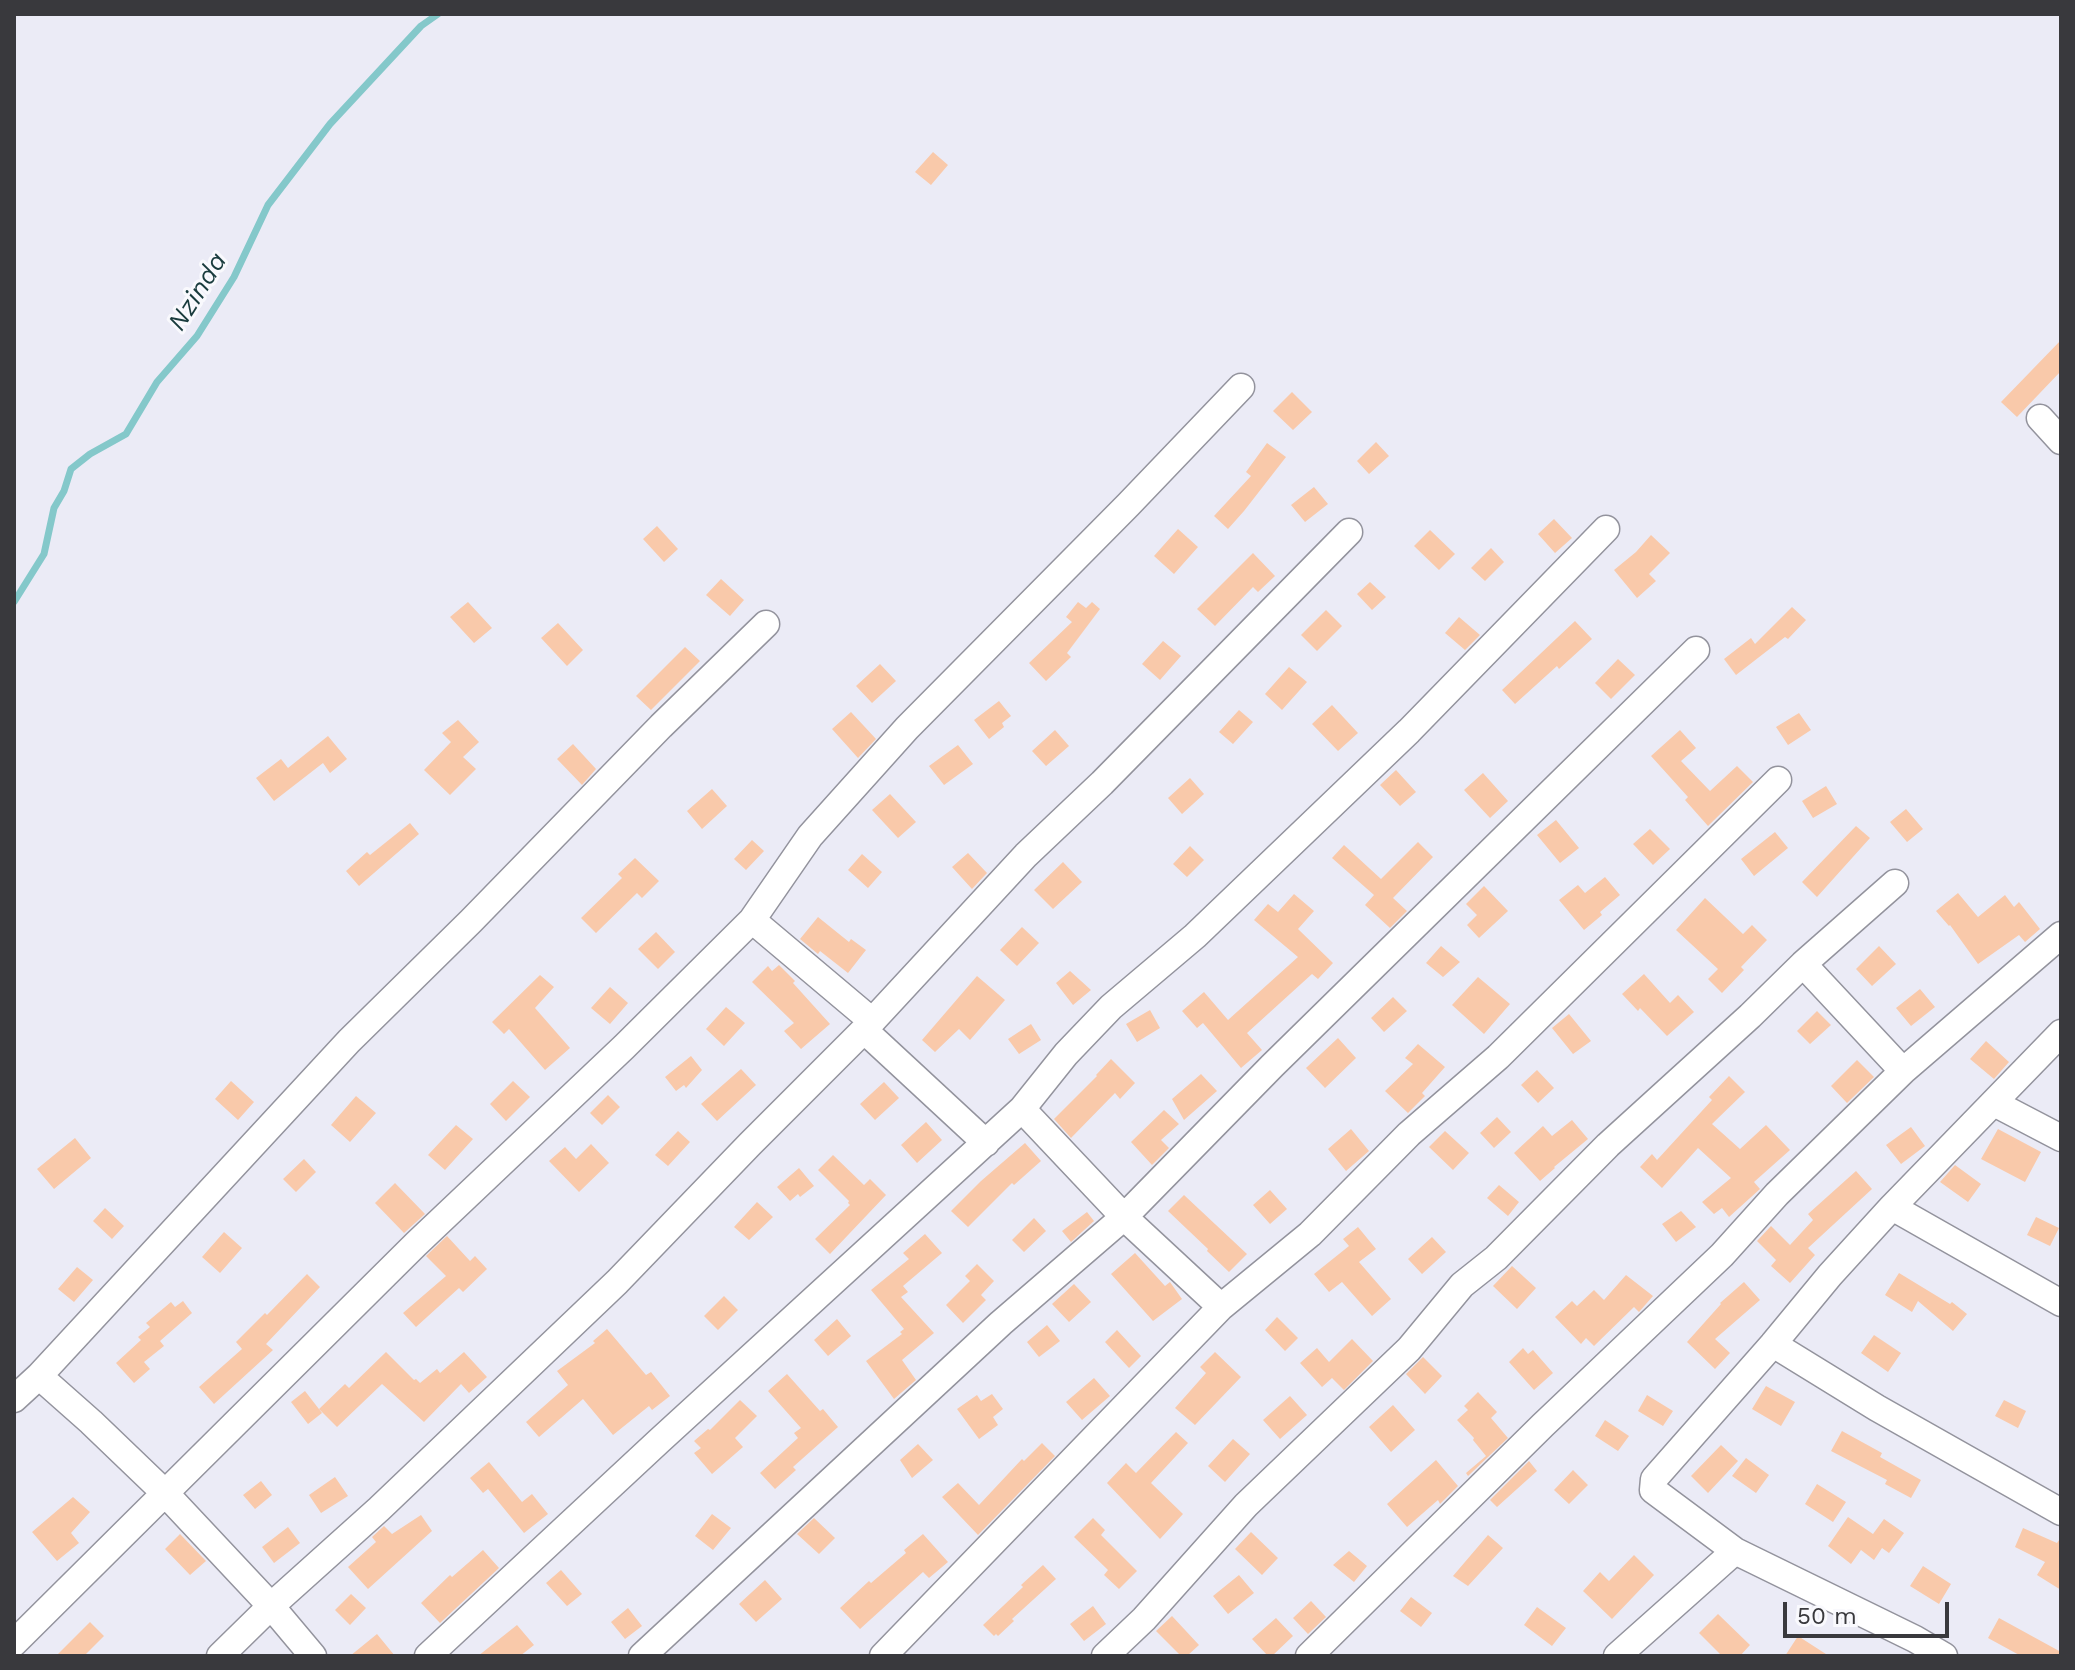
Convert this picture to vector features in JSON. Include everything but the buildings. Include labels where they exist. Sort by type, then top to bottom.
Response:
[{"type":"street","points":[[14,1643],[416,1244],[624,1047],[752,920],[810,836],[907,728],[1241,387]]},
{"type":"street","points":[[2040,418],[2061,441]]},
{"type":"street","points":[[428,1656],[1022,1109],[1066,1054],[1111,1007],[1195,936],[1409,731],[1606,529]]},
{"type":"street","points":[[220,1656],[617,1282],[868,1026],[1026,855],[1102,783],[1349,532]]},
{"type":"street","points":[[14,1399],[39,1376],[349,1041],[766,624]]},
{"type":"street","points":[[642,1656],[1001,1323],[1124,1217],[1283,1055],[1696,650]]},
{"type":"street","points":[[883,1656],[1221,1307],[1310,1234],[1409,1134],[1498,1057],[1778,780]]},
{"type":"street","points":[[1105,1656],[1144,1619],[1246,1505],[1409,1349],[1462,1285],[1496,1258],[1608,1145],[1895,883]]},
{"type":"street","points":[[752,920],[868,1026],[986,1143]]},
{"type":"street","points":[[1309,1656],[1565,1404],[1722,1255],[1777,1194],[1903,1071],[2061,935]]},
{"type":"street","points":[[1803,964],[1903,1071]]},
{"type":"street","points":[[1944,1656],[1905,1648],[1735,1551],[1653,1490],[1654,1479],[1892,1207],[2061,1033]]},
{"type":"street","points":[[1994,1103],[2061,1138]]},
{"type":"street","points":[[1022,1109],[1124,1217],[1221,1307]]},
{"type":"street","points":[[1892,1207],[2061,1303]]},
{"type":"street","points":[[1773,1344],[1877,1408],[2061,1512]]},
{"type":"street","points":[[39,1376],[165,1493],[271,1606],[313,1656]]},
{"type":"street","points":[[1617,1656],[1735,1551]]},
{"type":"waterway","name":"Nzinda","points":[[14,602],[44,554],[54,508],[71,469],[90,454],[126,434],[157,382],[197,336],[234,277],[268,205],[330,124],[421,26],[438,14]]}]
